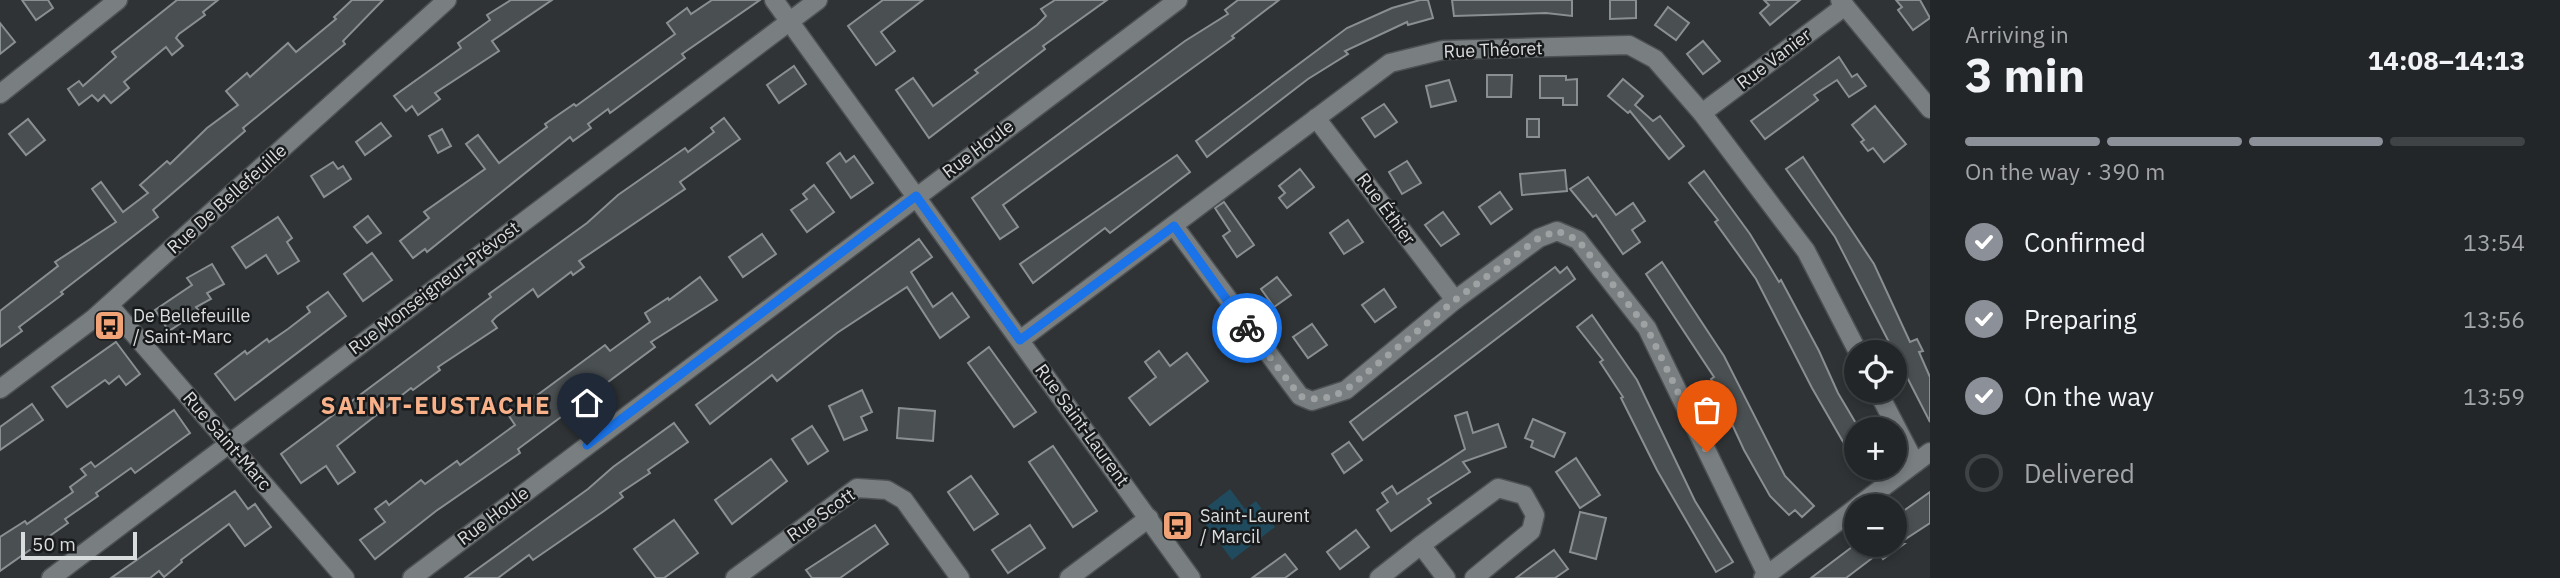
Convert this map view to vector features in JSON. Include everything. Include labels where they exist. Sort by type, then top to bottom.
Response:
[{"type":"street","points":[[0,94],[118,0]]},
{"type":"street","name":"Rue De Bellefeuille","points":[[0,389],[109,305],[447,0]]},
{"type":"street","name":"Rue Saint-Laurent","points":[[774,0],[1191,578]]},
{"type":"street","name":"Rue Monseigneur-Prévost","points":[[51,578],[818,0]]},
{"type":"street","name":"Rue Houle","points":[[412,578],[1178,0]]},
{"type":"street","points":[[1842,3],[1930,109]]},
{"type":"street","name":"Rue Vanier","points":[[1702,113],[1842,3]]},
{"type":"street","name":"Rue Théoret","points":[[1020,340],[1390,63],[1443,50],[1629,45],[1655,59],[1702,113],[1807,251],[1852,340]]},
{"type":"street","name":"Rue Éthier","points":[[1317,118],[1455,300]]},
{"type":"street","points":[[1174,226],[1300,396],[1312,401],[1346,390],[1455,300],[1539,238],[1557,231],[1578,240],[1647,328],[1765,576],[1844,517]]},
{"type":"street","name":"Rue Saint-Marc","points":[[109,305],[345,578]]},
{"type":"street","points":[[1884,403],[1914,463]]},
{"type":"street","points":[[1874,494],[1930,452]]},
{"type":"street","name":"Rue Scott","points":[[734,578],[857,488],[887,490],[904,500],[960,578]]},
{"type":"street","points":[[1379,578],[1498,488],[1524,495],[1535,515],[1531,531],[1474,578]]},
{"type":"street","points":[[1069,578],[1149,518]]},
{"type":"street","points":[[1421,545],[1446,578]]},
{"type":"shaded area","points":[[1230,489],[1245,509],[1256,501],[1275,527],[1232,560],[1198,514]]},
{"type":"building","points":[[22,0],[48,0],[53,8],[36,20]]},
{"type":"building","points":[[177,0],[218,0],[203,12],[205,15],[179,34],[176,38],[183,46],[172,55],[166,47],[124,82],[129,88],[111,103],[104,95],[98,101],[92,95],[79,105],[68,89],[79,81],[83,86],[116,57],[112,52]]},
{"type":"building","points":[[352,0],[383,0],[343,41],[345,44],[243,128],[245,131],[153,210],[158,217],[61,292],[63,294],[19,327],[22,331],[0,347],[0,311],[58,266],[55,262],[116,222],[92,189],[101,182],[123,212],[148,193],[140,185],[167,161],[170,164],[207,128],[238,105],[226,91],[247,73],[250,77],[288,43],[296,52],[336,19],[334,17]]},
{"type":"building","points":[[511,0],[552,0],[492,41],[499,51],[435,93],[440,99],[418,115],[412,106],[406,111],[394,96],[461,48],[458,43],[490,20],[487,15]]},
{"type":"building","points":[[712,0],[760,0],[682,54],[685,58],[610,113],[608,109],[588,124],[591,128],[573,141],[570,137],[427,252],[425,249],[413,258],[400,241],[429,218],[424,212],[485,169],[466,144],[478,135],[499,163],[547,127],[545,124],[574,104],[576,106],[675,34],[667,23],[687,8],[691,14]]},
{"type":"building","points":[[883,0],[923,0],[881,32],[895,51],[876,65],[848,26]]},
{"type":"building","points":[[1055,0],[1107,0],[1043,46],[1045,49],[929,138],[896,90],[913,78],[933,106],[978,73],[975,70],[1037,25],[1046,16],[1041,9]]},
{"type":"building","points":[[1238,0],[1279,0],[1232,36],[1234,38],[1003,205],[1018,227],[1000,239],[972,198],[1185,41],[1228,14],[1225,10]]},
{"type":"building","points":[[1428,0],[1433,18],[1408,25],[1407,22],[1345,51],[1348,54],[1308,79],[1207,157],[1196,141],[1347,28],[1392,8]]},
{"type":"building","points":[[1452,0],[1572,0],[1572,16],[1546,13],[1454,16]]},
{"type":"building","points":[[1610,0],[1636,0],[1636,18],[1610,19]]},
{"type":"building","points":[[1764,0],[1800,0],[1770,25],[1760,13],[1769,5]]},
{"type":"building","points":[[1896,0],[1920,0],[1930,18],[1913,30],[1898,10],[1902,7]]},
{"type":"building","points":[[1668,7],[1689,23],[1676,40],[1655,25]]},
{"type":"building","points":[[0,23],[15,42],[0,54]]},
{"type":"building","points":[[1703,41],[1720,61],[1703,74],[1687,54]]},
{"type":"building","points":[[1839,57],[1852,77],[1857,74],[1866,86],[1849,97],[1837,80],[1814,95],[1818,100],[1765,139],[1751,121]]},
{"type":"building","points":[[794,66],[806,84],[779,103],[767,85]]},
{"type":"building","points":[[1487,75],[1512,75],[1511,97],[1487,97]]},
{"type":"building","points":[[1540,76],[1566,76],[1566,80],[1577,79],[1577,105],[1563,105],[1563,98],[1540,98]]},
{"type":"building","points":[[1623,79],[1643,96],[1635,105],[1653,121],[1660,116],[1684,146],[1669,159],[1630,111],[1628,113],[1608,96]]},
{"type":"building","points":[[1449,80],[1456,101],[1431,107],[1426,86]]},
{"type":"building","points":[[1384,104],[1397,122],[1375,137],[1362,118]]},
{"type":"building","points":[[1875,106],[1906,144],[1884,162],[1873,148],[1868,151],[1861,142],[1864,140],[1852,125]]},
{"type":"building","points":[[724,118],[740,139],[680,182],[685,189],[579,261],[584,267],[573,275],[571,272],[538,297],[533,289],[492,321],[497,328],[438,367],[440,370],[413,390],[411,388],[337,446],[355,472],[338,484],[326,466],[301,483],[281,454],[491,297],[489,294],[587,223],[618,195],[685,148],[688,152],[714,132],[711,128]]},
{"type":"building","points":[[28,119],[45,140],[26,155],[9,134]]},
{"type":"building","points":[[1527,119],[1539,119],[1539,137],[1527,137]]},
{"type":"building","points":[[381,123],[391,136],[365,155],[356,142]]},
{"type":"building","points":[[442,129],[451,146],[438,153],[429,136]]},
{"type":"building","points":[[840,153],[846,162],[854,156],[873,183],[851,198],[827,163]]},
{"type":"building","points":[[1177,155],[1190,172],[1110,233],[1105,228],[1033,283],[1020,264]]},
{"type":"building","points":[[1803,157],[1874,264],[1910,342],[1917,339],[1923,351],[1919,352],[1930,377],[1930,422],[1907,377],[1907,340],[1888,340],[1835,237],[1786,169]]},
{"type":"building","points":[[1407,161],[1421,183],[1402,194],[1389,172]]},
{"type":"building","points":[[333,162],[338,169],[343,166],[351,179],[324,197],[311,176]]},
{"type":"building","points":[[1300,169],[1314,187],[1287,208],[1279,198],[1285,193],[1279,186]]},
{"type":"building","points":[[1565,170],[1567,191],[1522,195],[1520,174]]},
{"type":"building","points":[[1704,171],[1750,234],[1779,282],[1781,280],[1852,417],[1844,417],[1844,443],[1756,279],[1715,222],[1718,220],[1689,183]]},
{"type":"building","points":[[1588,177],[1616,215],[1633,203],[1645,221],[1632,230],[1640,242],[1623,254],[1596,215],[1593,217],[1570,189]]},
{"type":"building","points":[[814,185],[834,212],[807,232],[791,210],[807,199],[803,194]]},
{"type":"building","points":[[1500,192],[1512,209],[1491,224],[1479,207]]},
{"type":"building","points":[[1224,202],[1254,245],[1237,257],[1223,236],[1230,231],[1215,208]]},
{"type":"building","points":[[1443,212],[1459,234],[1441,246],[1425,225]]},
{"type":"building","points":[[368,216],[381,233],[367,243],[354,227]]},
{"type":"building","points":[[278,217],[292,238],[287,242],[299,261],[278,274],[266,255],[246,268],[232,247]]},
{"type":"building","points":[[1348,220],[1363,242],[1344,254],[1330,233]]},
{"type":"building","points":[[762,234],[776,254],[743,277],[729,257]]},
{"type":"building","points":[[919,239],[932,257],[911,272],[933,307],[952,293],[969,317],[940,338],[907,287],[837,333],[777,381],[772,375],[710,424],[696,405]]},
{"type":"building","points":[[372,253],[392,280],[363,301],[344,274]]},
{"type":"building","points":[[1662,262],[1724,356],[1785,476],[1814,506],[1802,517],[1795,510],[1789,515],[1770,496],[1744,450],[1711,379],[1714,377],[1646,274]]},
{"type":"building","points":[[212,264],[224,284],[207,293],[211,299],[196,307],[199,311],[169,331],[155,310],[192,285],[187,278]]},
{"type":"building","points":[[1555,267],[1560,273],[1567,267],[1575,279],[1363,440],[1350,422]]},
{"type":"building","points":[[700,277],[717,300],[651,342],[655,347],[518,449],[520,453],[436,511],[375,559],[360,540],[385,522],[375,509],[386,501],[389,505],[421,480],[425,484],[457,461],[460,465],[515,425],[509,416],[605,345],[610,351],[650,322],[645,313],[668,298],[669,300]]},
{"type":"building","points":[[1277,277],[1291,295],[1274,307],[1261,289]]},
{"type":"building","points":[[1384,289],[1396,307],[1375,322],[1362,305]]},
{"type":"building","points":[[328,292],[346,316],[235,400],[215,374],[245,351],[247,354],[267,339],[269,342],[288,329],[310,312],[307,307]]},
{"type":"building","points":[[1592,315],[1637,380],[1695,501],[1733,562],[1716,572],[1657,470],[1621,398],[1623,397],[1600,362],[1603,360],[1577,327]]},
{"type":"building","points":[[1312,324],[1327,345],[1308,358],[1293,337]]},
{"type":"building","points":[[116,342],[140,374],[126,385],[119,376],[109,384],[105,380],[67,407],[52,387]]},
{"type":"building","points":[[989,347],[1036,412],[1014,427],[968,363]]},
{"type":"building","points":[[1159,351],[1170,366],[1187,353],[1208,381],[1150,425],[1129,398],[1156,377],[1145,362]]},
{"type":"building","points":[[862,390],[872,412],[861,417],[867,430],[844,440],[829,406]]},
{"type":"building","points":[[32,404],[43,420],[0,450],[0,427]]},
{"type":"building","points":[[899,408],[935,411],[933,441],[897,438]]},
{"type":"building","points":[[174,410],[190,433],[135,473],[131,468],[96,493],[98,496],[65,519],[68,523],[0,571],[0,537],[25,521],[27,524],[73,492],[70,487],[86,475],[81,469],[91,462],[95,467]]},
{"type":"building","points":[[1467,412],[1473,433],[1498,424],[1506,447],[1463,462],[1470,472],[1428,499],[1431,503],[1391,531],[1377,510],[1388,502],[1382,493],[1392,486],[1397,494],[1465,449],[1455,416]]},
{"type":"building","points":[[1533,419],[1565,433],[1554,457],[1531,447],[1533,441],[1525,438]]},
{"type":"building","points":[[674,423],[688,442],[620,493],[623,497],[533,560],[529,555],[498,578],[465,578],[588,489],[613,467]]},
{"type":"building","points":[[812,426],[828,451],[808,464],[792,439]]},
{"type":"building","points":[[1349,442],[1362,460],[1344,473],[1332,454]]},
{"type":"building","points":[[1053,446],[1097,511],[1073,527],[1029,462]]},
{"type":"building","points":[[1576,458],[1600,495],[1580,508],[1556,472]]},
{"type":"building","points":[[771,459],[787,481],[732,524],[715,500]]},
{"type":"building","points":[[971,476],[998,514],[974,530],[948,492]]},
{"type":"building","points":[[235,491],[248,509],[255,504],[271,527],[245,546],[229,524],[181,560],[182,562],[164,577],[159,571],[150,578],[111,578]]},
{"type":"building","points":[[1930,492],[1930,523],[1907,538],[1907,508]]},
{"type":"building","points":[[1580,512],[1606,518],[1596,559],[1570,552]]},
{"type":"building","points":[[674,520],[698,553],[664,578],[656,578],[634,549]]},
{"type":"building","points":[[875,525],[888,544],[840,578],[812,578],[806,570]]},
{"type":"building","points":[[1030,525],[1045,548],[1008,573],[992,550]]},
{"type":"building","points":[[1356,530],[1369,547],[1340,569],[1327,552]]},
{"type":"building","points":[[1554,550],[1568,569],[1555,578],[1516,578]]},
{"type":"building","points":[[1844,553],[1844,557],[1874,557],[1846,578],[1811,578]]},
{"type":"building","points":[[1285,554],[1297,569],[1285,578],[1252,578]]},
{"type":"way so far","points":[[1247,328],[1300,396],[1312,401],[1332,397],[1346,390],[1455,300],[1539,238],[1557,231],[1578,240],[1647,328],[1707,452]]},
{"type":"place","name":"De Bellefeuille / Saint-Marc","points":[[110,326]]},
{"type":"place","name":"Saint-Laurent / Marcil","points":[[1177,526]]},
{"type":"district","name":"SAINT-EUSTACHE","points":[[436,406]]},
{"type":"route","points":[[587,445],[916,196],[1020,340],[1174,226],[1247,328]]}]
